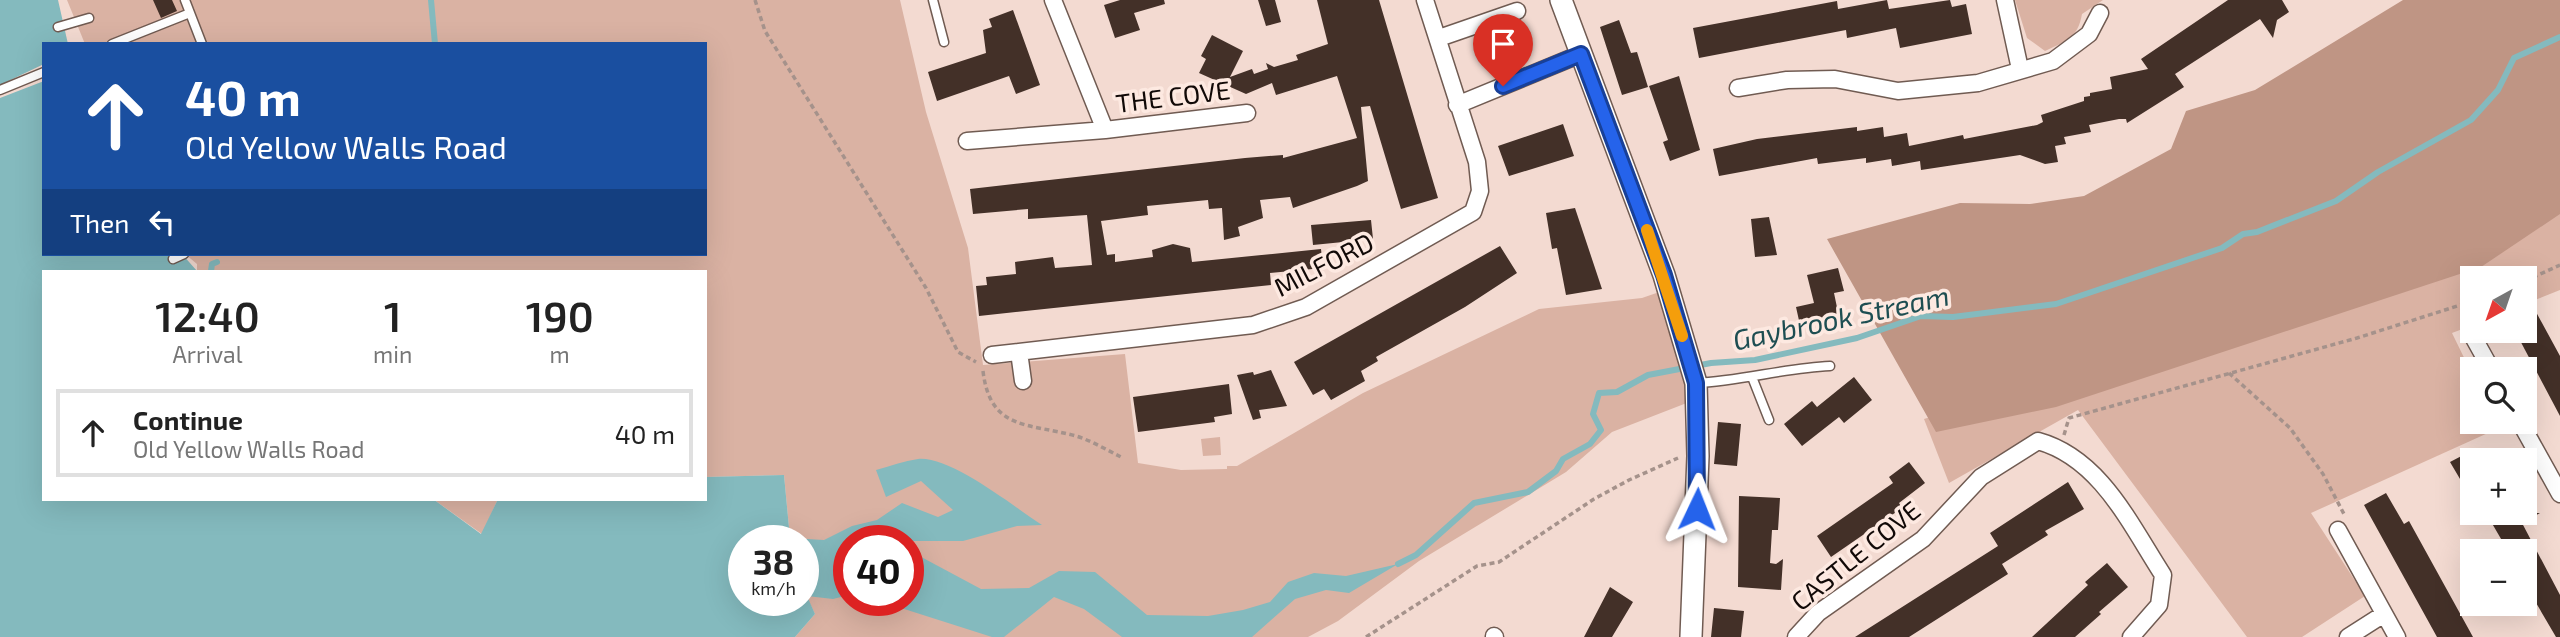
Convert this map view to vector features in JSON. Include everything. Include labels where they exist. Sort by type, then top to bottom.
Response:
[{"type":"street","name":"THE COVE","points":[[1053,0],[1105,130]]},
{"type":"street","name":"MILFORD","points":[[987,358],[1253,325],[1306,307],[1473,212],[1480,191],[1477,162],[1425,0]]},
{"type":"street","points":[[1561,0],[1664,275],[1696,382],[1698,456],[1691,637]]},
{"type":"street","points":[[2005,0],[2020,69]]},
{"type":"street","points":[[1439,38],[1517,11]]},
{"type":"street","points":[[1738,88],[1787,80],[1835,79],[1898,91],[1978,83],[2053,61],[2072,50],[2089,34],[2100,13]]},
{"type":"street","points":[[1457,105],[1581,54]]},
{"type":"street","name":"THE COVE","points":[[967,141],[1105,130],[1247,113]]},
{"type":"street","points":[[1019,352],[1023,381]]},
{"type":"street","points":[[2527,434],[2560,494]]},
{"type":"street","name":"CASTLE COVE","points":[[1796,637],[1818,613],[1923,539],[1981,477],[2038,441],[2061,447]]},
{"type":"street","points":[[2061,447],[2078,458],[2114,498],[2163,575],[2158,605],[2131,637]]},
{"type":"street","points":[[2338,530],[2397,637]]},
{"type":"street","points":[[2348,637],[2384,614]]},
{"type":"lane","points":[[185,0],[201,42]]},
{"type":"lane","points":[[933,0],[944,42]]},
{"type":"lane","points":[[118,42],[190,13]]},
{"type":"lane","points":[[58,27],[89,18]]},
{"type":"lane","points":[[0,90],[42,73]]},
{"type":"lane","points":[[173,259],[180,256]]},
{"type":"lane","points":[[1696,382],[1752,377],[1790,368],[1830,366]]},
{"type":"lane","points":[[1752,377],[1769,420]]},
{"type":"path","points":[[755,0],[765,31],[926,288],[958,352],[967,359],[987,358],[985,387],[996,411],[1011,422],[1074,436],[1121,457]]},
{"type":"path","points":[[2538,275],[2560,265]]},
{"type":"path","points":[[2061,447],[2069,418],[2460,305]]},
{"type":"path","points":[[2229,373],[2290,428],[2323,474],[2346,514],[2338,530]]},
{"type":"path","points":[[1366,637],[1477,566],[1499,562],[1629,480],[1684,456],[1698,456]]},
{"type":"shaded area","points":[[67,0],[900,0],[926,112],[968,248],[983,365],[1125,354],[1138,463],[1181,470],[1227,469],[1227,466],[1237,466],[1363,393],[1539,309],[1642,298],[1668,289],[1697,399],[1612,432],[1566,472],[1419,561],[1338,621],[1308,637],[795,637],[813,616],[819,616],[819,525],[789,525],[784,475],[707,477],[707,270],[197,270],[197,264],[187,256],[707,256],[707,42],[84,42]]},
{"type":"shaded area","points":[[2015,0],[2103,0],[2082,14],[2070,38],[2045,51],[2027,38]]},
{"type":"shaded area","points":[[2403,0],[2560,0],[2560,214],[2482,266],[2460,266],[2460,274],[2056,407],[1936,432],[1827,239],[1960,203],[2030,204],[2084,196],[2171,149],[2186,111],[2255,90]]},
{"type":"shaded area","points":[[2560,179],[2560,290],[2538,299],[2538,266],[2460,266],[2460,330],[2452,333],[2464,357],[2460,357],[2460,434],[2486,434],[2311,513],[2365,596],[2302,637],[2247,637],[2078,410],[1949,483],[1924,419],[2234,320]]},
{"type":"shaded area","points":[[1220,437],[1221,455],[1203,456],[1201,439]]},
{"type":"shaded area","points":[[436,501],[497,501],[482,534]]},
{"type":"water","points":[[0,0],[58,0],[68,42],[42,42],[42,65],[0,85]]},
{"type":"water","points":[[42,82],[42,256],[184,256],[196,270],[42,270],[42,501],[436,501],[481,534],[497,501],[707,501],[707,477],[784,475],[789,525],[728,525],[728,616],[813,616],[795,637],[0,637],[0,98]]},
{"type":"water","points":[[918,459],[932,460],[964,474],[1042,525],[1017,526],[963,541],[924,541],[924,525],[856,525],[877,520],[902,503],[938,517],[953,510],[921,481],[886,497],[876,470]]},
{"type":"water","points":[[833,536],[833,599],[819,597],[819,540]]},
{"type":"water","points":[[924,558],[981,589],[1029,588],[1059,571],[1095,572],[1147,615],[1208,616],[1270,602],[1288,582],[1314,573],[1346,576],[1398,564],[1349,593],[1326,590],[1295,599],[1252,637],[1122,637],[1084,609],[1054,597],[1004,637],[992,637],[924,615]]},
{"type":"building","points":[[153,0],[172,0],[177,11],[161,18]]},
{"type":"building","points":[[1120,0],[1164,0],[1165,4],[1134,13],[1140,30],[1115,38],[1104,5]]},
{"type":"building","points":[[1258,0],[1275,0],[1281,22],[1266,26]]},
{"type":"building","points":[[1317,0],[1379,0],[1438,198],[1401,209],[1370,106],[1361,107],[1368,181],[1357,186],[1293,208],[1290,197],[1260,200],[1263,218],[1238,227],[1240,236],[1224,240],[1222,208],[1209,209],[1208,200],[1147,206],[1148,215],[1101,221],[1107,255],[1115,254],[1115,262],[1153,257],[1152,250],[1173,244],[1190,248],[1192,262],[1321,249],[1323,268],[1270,273],[1271,285],[979,316],[976,286],[987,285],[986,277],[1016,274],[1015,262],[1053,257],[1055,268],[1092,265],[1087,215],[1028,219],[1028,209],[973,214],[970,189],[1245,158],[1283,155],[1283,158],[1357,138],[1337,76],[1276,95],[1272,83],[1246,94],[1199,73],[1206,59],[1201,56],[1212,35],[1243,51],[1230,77],[1252,69],[1254,74],[1268,69],[1266,63],[1274,67],[1298,60],[1296,55],[1328,44]]},
{"type":"building","points":[[1887,0],[1889,9],[1950,0],[1952,7],[1966,4],[1972,34],[1900,48],[1896,28],[1847,38],[1846,30],[1699,58],[1693,28],[1837,1],[1838,9]]},
{"type":"building","points":[[2228,0],[2282,0],[2289,12],[2277,20],[2273,38],[2260,19],[2175,74],[2184,87],[2127,123],[2126,119],[2119,119],[2089,125],[2091,132],[2064,137],[2066,144],[2055,146],[2058,162],[2045,164],[2020,155],[1921,170],[1920,161],[1892,166],[1891,159],[1866,163],[1866,158],[1818,164],[1817,158],[1719,176],[1713,149],[1757,139],[1857,127],[1857,131],[1883,127],[1884,137],[1907,133],[1909,146],[1963,135],[1964,139],[2037,125],[2043,122],[2041,115],[2084,101],[2084,97],[2090,96],[2090,93],[2112,89],[2110,77],[2148,69],[2141,59]]},
{"type":"building","points":[[1013,10],[1040,85],[1016,94],[1009,76],[937,101],[928,72],[986,53],[983,30],[992,27],[989,19]]},
{"type":"building","points":[[1619,20],[1631,53],[1637,52],[1648,87],[1622,95],[1600,27]]},
{"type":"building","points":[[1679,76],[1700,150],[1670,161],[1663,142],[1668,140],[1649,86]]},
{"type":"building","points":[[1563,124],[1574,156],[1509,176],[1498,146]]},
{"type":"building","points":[[1575,208],[1602,289],[1566,295],[1557,248],[1552,249],[1546,213]]},
{"type":"building","points":[[1769,217],[1777,255],[1755,257],[1751,219]]},
{"type":"building","points":[[1371,220],[1373,239],[1313,245],[1311,225]]},
{"type":"building","points":[[1500,246],[1517,273],[1465,307],[1376,357],[1378,361],[1361,371],[1365,381],[1331,400],[1324,389],[1313,395],[1294,362]]},
{"type":"building","points":[[1838,268],[1844,291],[1834,293],[1839,317],[1800,325],[1796,307],[1814,303],[1807,275]]},
{"type":"building","points":[[2538,316],[2560,356],[2560,416],[2537,373],[2537,357],[2529,357],[2521,343],[2538,343]]},
{"type":"building","points":[[1271,370],[1287,406],[1259,410],[1261,418],[1253,420],[1237,375],[1253,372],[1254,375]]},
{"type":"building","points":[[1854,377],[1872,400],[1844,423],[1839,417],[1802,446],[1784,424],[1812,401],[1817,407]]},
{"type":"building","points":[[1229,384],[1232,414],[1214,417],[1215,422],[1138,432],[1133,397]]},
{"type":"building","points":[[1718,422],[1741,424],[1737,466],[1714,464]]},
{"type":"building","points":[[2460,457],[2460,479],[2450,462]]},
{"type":"building","points":[[1909,462],[1925,483],[1899,503],[1902,508],[1831,557],[1817,536],[1893,483],[1889,477]]},
{"type":"building","points":[[2068,482],[2084,509],[2045,531],[2048,535],[2002,564],[2008,574],[1909,637],[1855,637],[1998,546],[1990,533]]},
{"type":"building","points":[[2386,493],[2404,524],[2409,521],[2473,637],[2437,637],[2364,505]]},
{"type":"building","points":[[1739,496],[1780,498],[1778,530],[1772,530],[1770,563],[1776,564],[1783,559],[1781,590],[1738,587]]},
{"type":"building","points":[[2493,525],[2523,525],[2530,539],[2501,539]]},
{"type":"building","points":[[2537,551],[2560,595],[2560,637],[2556,637],[2537,605]]},
{"type":"building","points":[[2107,563],[2128,587],[2099,612],[2101,614],[2075,637],[2032,637],[2088,585],[2085,582]]},
{"type":"building","points":[[1610,587],[1633,602],[1612,637],[1584,637]]},
{"type":"building","points":[[1714,608],[1744,611],[1741,637],[1711,637]]},
{"type":"waterway","points":[[431,0],[435,42]]},
{"type":"waterway","name":"Gaybrook Stream","points":[[1398,564],[1416,555],[1474,503],[1528,492],[1556,471],[1563,459],[1590,444],[1601,430],[1593,414],[1599,393],[1617,392],[1648,375],[1711,363],[1755,360],[1857,338],[1921,316],[1953,317],[2056,304],[2222,248],[2243,234],[2257,232],[2336,201],[2378,172],[2471,120],[2498,90],[2514,58],[2560,37]]},
{"type":"waterway","points":[[211,270],[212,264],[217,262]]},
{"type":"slow traffic","points":[[1647,230],[1682,336]]},
{"type":"route","points":[[1503,86],[1581,54],[1664,275],[1696,383],[1697,509]]}]
